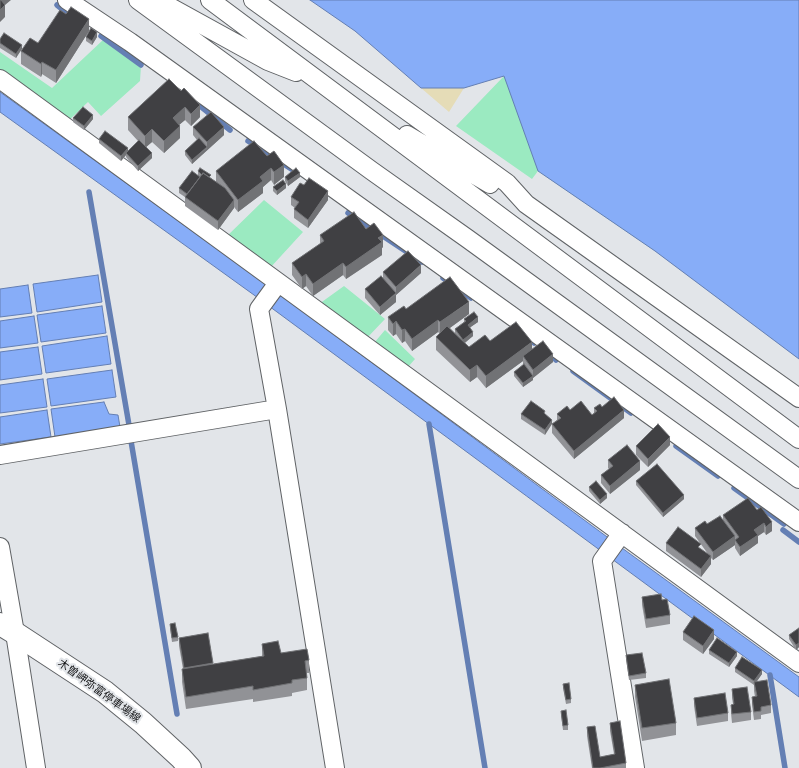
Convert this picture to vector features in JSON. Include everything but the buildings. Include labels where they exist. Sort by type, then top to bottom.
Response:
[{"type":"main road","name":"木曽岬弥富停車場線","points":[[8,629],[105,692],[143,723],[190,768]]},
{"type":"street","points":[[67,0],[130,42],[799,522]]},
{"type":"street","points":[[210,0],[799,439]]},
{"type":"street","points":[[253,0],[507,183],[526,204]]},
{"type":"street","points":[[142,3],[170,6],[268,61],[319,82],[526,204],[799,398]]},
{"type":"street","points":[[142,3],[799,479]]},
{"type":"street","points":[[0,79],[276,285],[620,536],[799,663]]},
{"type":"street","points":[[276,285],[259,309],[277,409],[335,768]]},
{"type":"street","points":[[0,455],[277,409]]},
{"type":"street","points":[[620,536],[602,561],[635,768]]},
{"type":"street","points":[[0,547],[8,629],[36,768]]},
{"type":"green space","points":[[104,39],[141,65],[140,81],[101,116],[88,102],[67,122],[0,71],[0,52],[52,88]]},
{"type":"green space","points":[[504,76],[655,251],[538,171],[532,179],[456,126]]},
{"type":"green space","points":[[264,200],[303,232],[270,268],[225,238]]},
{"type":"green space","points":[[344,286],[385,319],[366,339],[319,304]]},
{"type":"green space","points":[[385,330],[415,359],[408,367],[374,343]]},
{"type":"sand","points":[[421,88],[464,88],[449,112]]},
{"type":"water","points":[[310,0],[799,0],[799,359],[655,251],[538,171],[504,76],[464,88],[421,88],[355,31]]},
{"type":"water","points":[[0,92],[267,285],[799,677],[799,697],[254,295],[0,112]]},
{"type":"water","points":[[98,275],[102,302],[37,312],[33,284]]},
{"type":"water","points":[[28,285],[32,313],[0,317],[0,289]]},
{"type":"water","points":[[102,306],[106,333],[41,342],[37,315]]},
{"type":"water","points":[[34,316],[38,343],[0,348],[0,321]]},
{"type":"water","points":[[107,336],[111,364],[46,373],[42,346]]},
{"type":"water","points":[[38,347],[42,374],[0,380],[0,352]]},
{"type":"water","points":[[112,370],[116,397],[51,406],[47,379]]},
{"type":"water","points":[[43,379],[47,407],[0,413],[0,385]]},
{"type":"water","points":[[104,402],[109,414],[118,415],[120,427],[55,437],[51,409]]},
{"type":"water","points":[[47,410],[51,437],[0,444],[0,417]]},
{"type":"waterway","points":[[57,5],[72,17]]},
{"type":"waterway","points":[[101,36],[141,65]]},
{"type":"waterway","points":[[194,101],[230,130]]},
{"type":"waterway","points":[[248,141],[299,174]]},
{"type":"waterway","points":[[89,192],[129,425]]},
{"type":"waterway","points":[[348,213],[422,262]]},
{"type":"waterway","points":[[443,278],[471,298]]},
{"type":"waterway","points":[[524,336],[534,343]]},
{"type":"waterway","points":[[550,354],[556,360]]},
{"type":"waterway","points":[[573,371],[631,413]]},
{"type":"waterway","points":[[429,424],[485,768]]},
{"type":"waterway","points":[[131,441],[177,714]]},
{"type":"waterway","points":[[676,446],[718,476]]},
{"type":"waterway","points":[[734,488],[784,524]]},
{"type":"waterway","points":[[783,530],[799,542]]},
{"type":"waterway","points":[[770,675],[785,768]]}]
